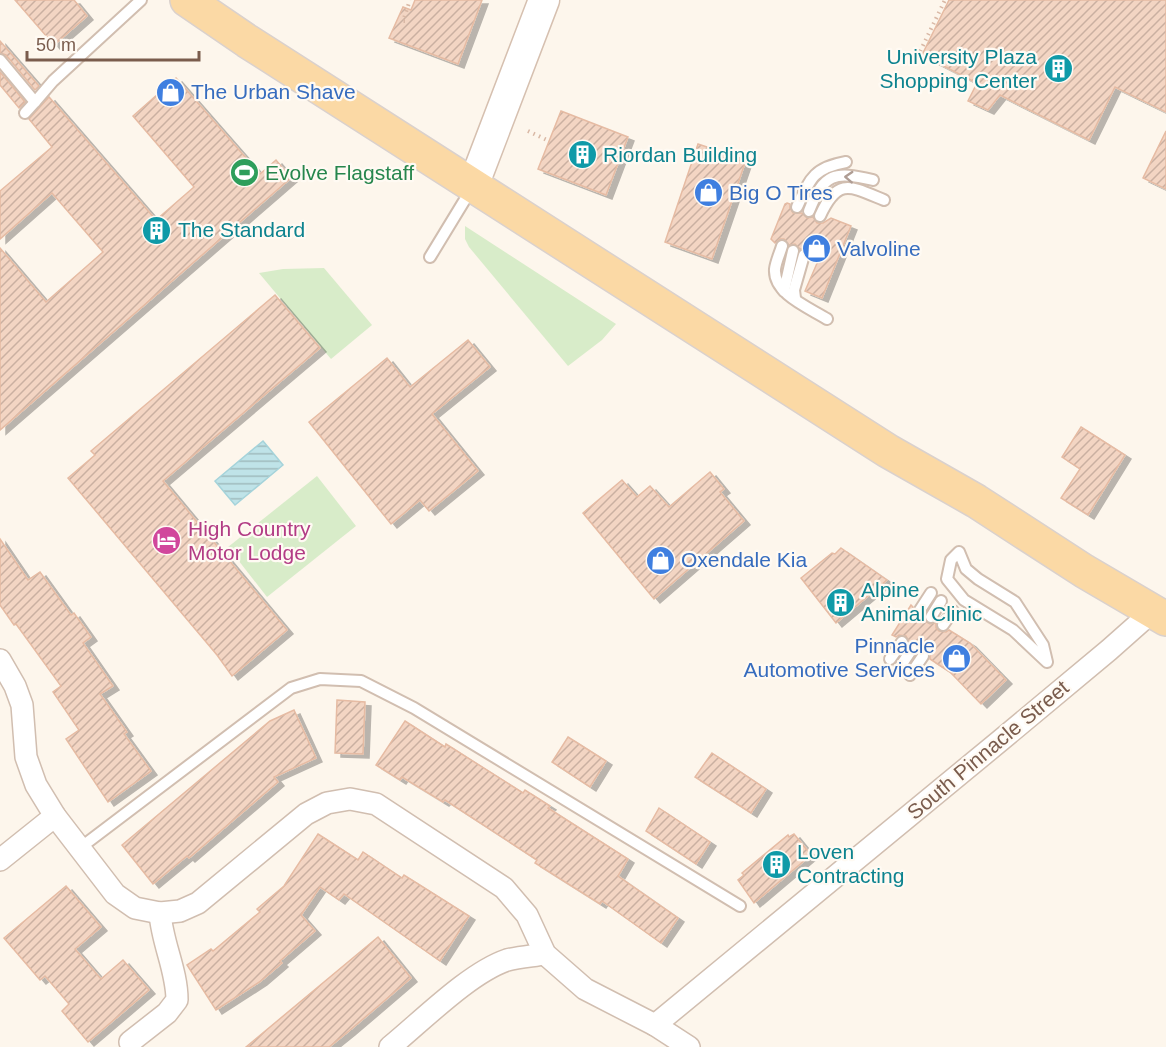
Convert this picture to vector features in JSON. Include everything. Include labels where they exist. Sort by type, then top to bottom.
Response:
[{"type":"main road","points":[[187,0],[888,451],[975,501],[1112,588],[1159,615]]},
{"type":"street","points":[[473,186],[544,0]]},
{"type":"street","name":"South Pinnacle Street","points":[[655,1025],[1109,650],[1159,615]]},
{"type":"street","points":[[0,660],[15,686],[21,705],[26,757],[36,785],[55,816],[115,894],[135,908],[160,914],[180,911],[198,903],[306,814],[327,803],[350,799],[376,804],[504,888],[527,915],[545,954],[585,989],[655,1025],[689,1047]]},
{"type":"street","points":[[0,860],[55,816]]},
{"type":"street","points":[[130,1042],[167,1013],[177,1000],[177,983],[162,935],[160,914]]},
{"type":"street","points":[[390,1047],[466,984],[489,968],[509,960],[545,954]]},
{"type":"lane","points":[[25,113],[53,81],[141,0]]},
{"type":"lane","points":[[0,60],[35,102]]},
{"type":"lane","points":[[797,207],[813,175],[832,164],[846,162]]},
{"type":"lane","points":[[809,211],[818,190],[826,182],[841,175],[873,180]]},
{"type":"lane","points":[[430,257],[473,186]]},
{"type":"lane","points":[[820,216],[831,196],[845,188],[851,187],[884,200]]},
{"type":"lane","points":[[788,248],[784,291],[827,319]]},
{"type":"lane","points":[[795,298],[794,290],[804,255]]},
{"type":"lane","points":[[959,552],[966,569],[1015,602],[1043,645],[1047,662],[1013,630],[964,600],[947,579],[951,560],[959,552]]},
{"type":"lane","points":[[920,610],[931,593]]},
{"type":"lane","points":[[931,617],[941,601]]},
{"type":"lane","points":[[943,625],[953,611]]},
{"type":"lane","points":[[891,659],[902,642]]},
{"type":"lane","points":[[900,667],[912,649]]},
{"type":"lane","points":[[910,675],[922,656]]},
{"type":"lane","points":[[80,848],[291,688],[320,679],[361,681],[414,708],[740,906]]},
{"type":"path","points":[[405,21],[403,21],[410,0]]},
{"type":"path","points":[[915,62],[945,0]]},
{"type":"path","points":[[528,131],[549,141]]},
{"type":"green space","points":[[465,226],[616,324],[602,340],[568,366],[469,247],[465,239]]},
{"type":"green space","points":[[324,268],[372,325],[331,359],[259,273],[283,269]]},
{"type":"green space","points":[[317,476],[356,526],[267,597],[228,547]]},
{"type":"water","points":[[263,441],[283,465],[235,505],[215,481]]},
{"type":"building","points":[[15,0],[74,0],[87,16],[54,45]]},
{"type":"building","points":[[415,0],[482,0],[458,64],[389,38],[403,7],[411,10]]},
{"type":"building","name":"University Plaza Shopping Center","points":[[949,0],[1166,0],[1166,112],[1115,87],[1089,140],[1000,95],[988,110],[968,101],[977,83],[922,55]]},
{"type":"building","points":[[0,41],[39,86],[35,90],[6,55],[0,53]]},
{"type":"building","points":[[0,72],[25,102],[19,108],[0,85]]},
{"type":"building","name":"The Standard","points":[[176,78],[260,174],[276,160],[291,178],[0,430],[0,248],[46,302],[103,252],[52,193],[0,239],[0,191],[52,147],[29,119],[49,97],[156,220],[194,187],[133,116]]},
{"type":"building","name":"Riordan Building","points":[[561,111],[628,137],[606,195],[538,169]]},
{"type":"building","points":[[1166,131],[1166,189],[1143,178]]},
{"type":"building","name":"Big O Tires","points":[[698,144],[746,160],[712,259],[665,242]]},
{"type":"building","name":"Valvoline","points":[[787,203],[790,204],[793,213],[802,213],[807,218],[813,217],[817,223],[823,223],[831,218],[851,226],[822,298],[805,291],[818,261],[811,258],[810,250],[800,249],[795,244],[789,245],[784,239],[775,243],[771,239]]},
{"type":"building","name":"High Country Motor Lodge","points":[[275,295],[320,348],[163,481],[287,630],[232,676],[217,655],[68,478],[95,455],[91,451]]},
{"type":"building","name":"High Country Motor Lodge","points":[[468,340],[490,367],[432,414],[478,471],[429,511],[420,500],[391,524],[309,422],[387,358],[410,387]]},
{"type":"building","points":[[1081,427],[1125,455],[1088,515],[1061,498],[1080,469],[1062,457]]},
{"type":"building","name":"Oxendale Kia","points":[[710,472],[724,489],[720,492],[744,521],[654,599],[583,513],[622,480],[637,497],[650,486],[669,507]]},
{"type":"building","points":[[0,539],[28,580],[40,572],[71,615],[74,613],[91,637],[83,643],[113,686],[100,694],[127,732],[124,734],[151,771],[108,802],[66,739],[79,730],[53,692],[61,686],[0,605]]},
{"type":"building","name":"Alpine Animal Clinic","points":[[841,548],[887,580],[836,623],[801,578]]},
{"type":"building","name":"Pinnacle Automotive Services","points":[[911,605],[915,616],[924,616],[925,621],[930,624],[936,622],[936,628],[939,631],[949,630],[970,643],[1006,680],[981,704],[950,672],[930,659],[928,650],[919,649],[917,643],[909,642],[906,636],[892,635]]},
{"type":"building","points":[[337,700],[365,702],[363,754],[335,753]]},
{"type":"building","points":[[294,710],[316,758],[274,777],[278,782],[189,858],[187,856],[153,884],[122,845],[270,721]]},
{"type":"building","points":[[405,721],[523,793],[525,790],[550,806],[548,808],[628,859],[618,876],[678,918],[661,943],[602,901],[600,904],[535,863],[537,860],[445,800],[443,802],[402,777],[400,780],[376,765]]},
{"type":"building","points":[[568,737],[606,761],[590,787],[552,762]]},
{"type":"building","points":[[712,753],[766,789],[751,813],[695,777]]},
{"type":"building","points":[[659,808],[710,842],[696,864],[646,831]]},
{"type":"building","points":[[318,834],[358,860],[363,852],[402,878],[404,875],[469,916],[440,961],[344,894],[339,900],[320,887],[301,915],[315,931],[261,981],[216,1010],[187,965],[211,949],[213,951],[260,912],[257,909],[284,886]]},
{"type":"building","name":"Loven Contracting","points":[[794,834],[811,855],[754,903],[738,880],[744,875],[742,873],[788,835],[789,837]]},
{"type":"building","points":[[66,886],[101,927],[75,949],[101,979],[123,960],[149,990],[88,1042],[62,1011],[69,1004],[45,976],[40,980],[4,938]]},
{"type":"building","points":[[378,937],[411,978],[349,1031],[329,1047],[246,1047]]},
{"type":"place","name":"University Plaza Shopping Center","points":[[1058,69]]},
{"type":"place","name":"The Urban Shave","points":[[170,92]]},
{"type":"place","name":"Riordan Building","points":[[582,155]]},
{"type":"place","name":"Evolve Flagstaff","points":[[244,173]]},
{"type":"place","name":"Big O Tires","points":[[708,193]]},
{"type":"place","name":"The Standard","points":[[157,230]]},
{"type":"place","name":"Valvoline","points":[[816,249]]},
{"type":"place","name":"High Country Motor Lodge","points":[[167,541]]},
{"type":"place","name":"Oxendale Kia","points":[[660,560]]},
{"type":"place","name":"Alpine Animal Clinic","points":[[840,602]]},
{"type":"place","name":"Pinnacle Automotive Services","points":[[956,658]]},
{"type":"place","name":"Loven Contracting","points":[[776,864]]}]
